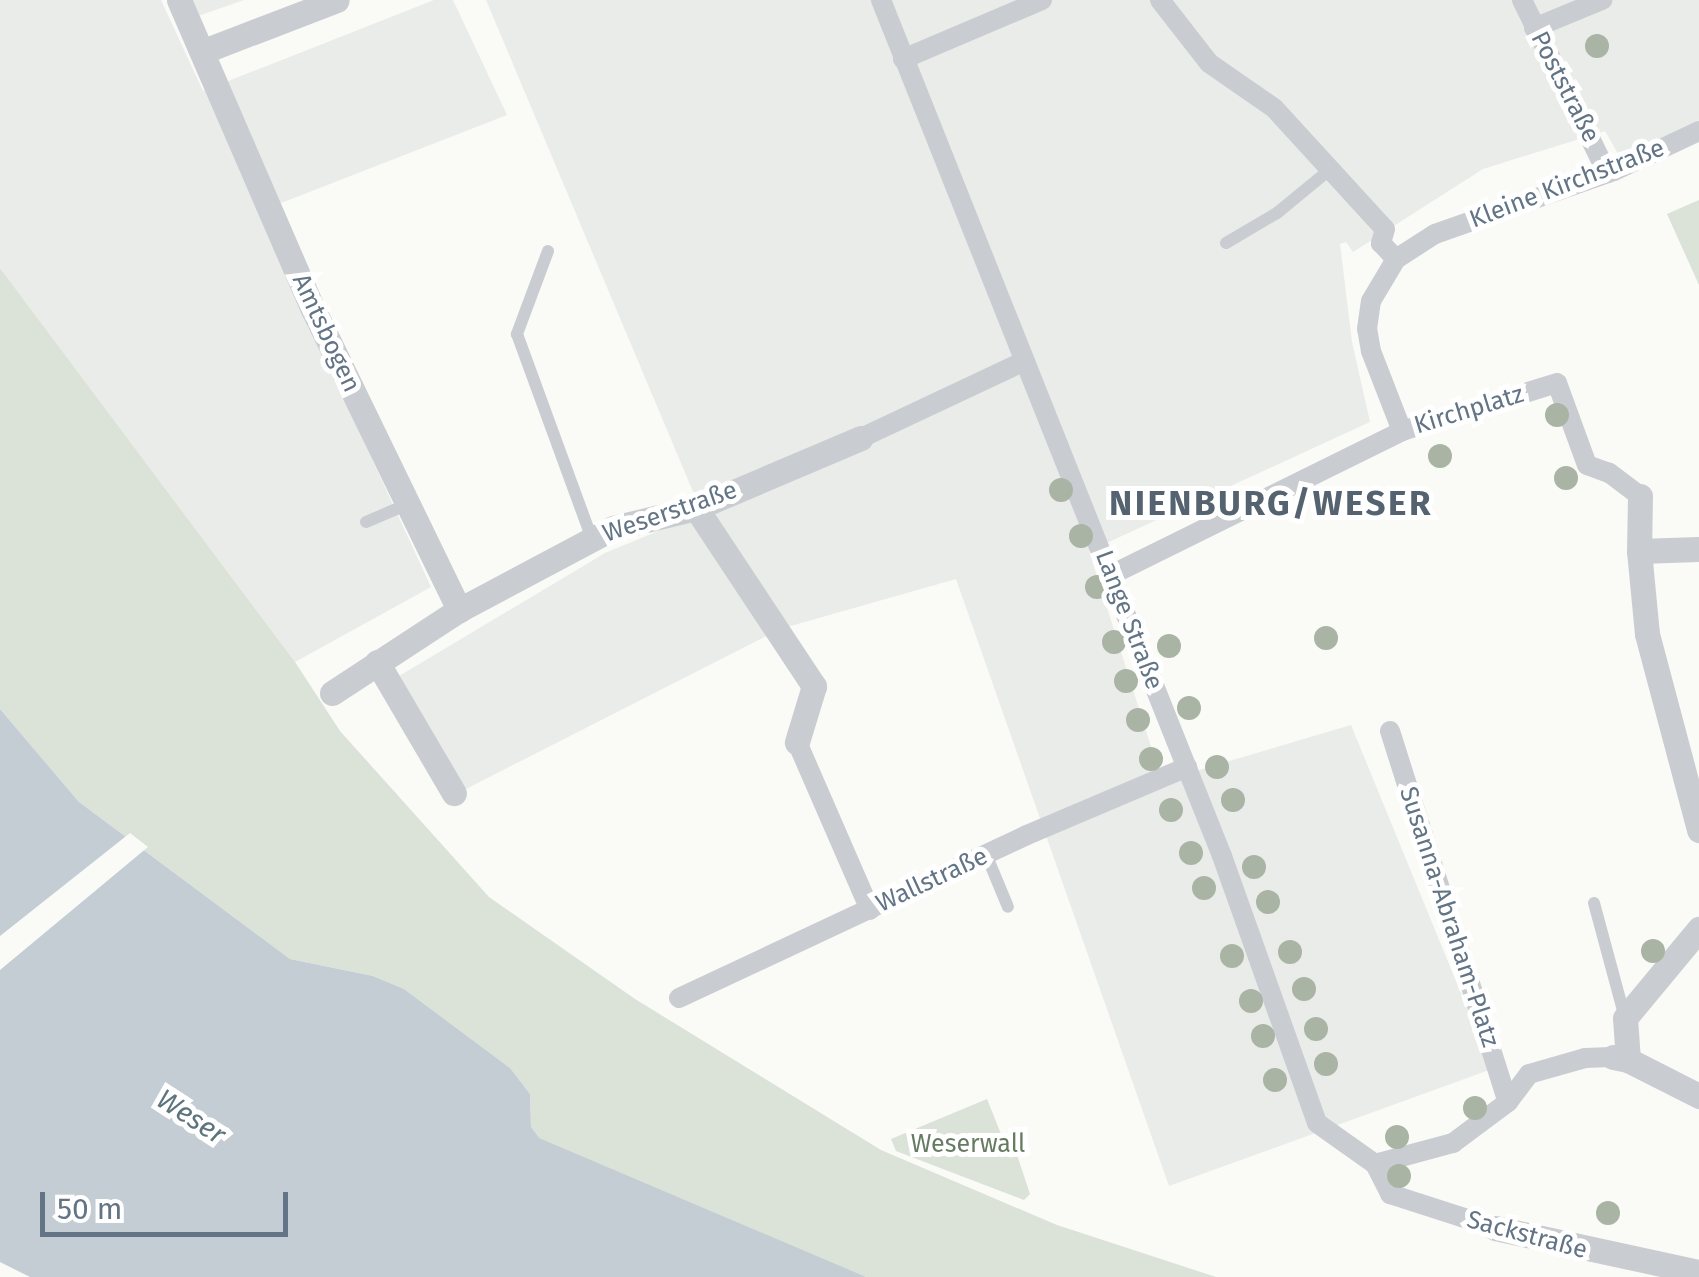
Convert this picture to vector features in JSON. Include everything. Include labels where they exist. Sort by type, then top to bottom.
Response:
[{"type":"street","name":"Amtsbogen","points":[[179,0],[313,309],[459,610]]},
{"type":"street","points":[[204,51],[337,0]]},
{"type":"street","name":"Lange Straße","points":[[881,0],[1187,767],[1268,977],[1317,1122],[1375,1164]]},
{"type":"street","points":[[903,59],[1042,0]]},
{"type":"street","points":[[1160,0],[1209,64],[1274,108],[1385,230],[1382,243],[1396,259]]},
{"type":"street","name":"Poststraße","points":[[1522,0],[1607,173]]},
{"type":"street","points":[[1534,28],[1600,1]]},
{"type":"street","name":"Kleine Kirchstraße","points":[[1434,234],[1607,173],[1699,131]]},
{"type":"street","name":"Kirchplatz","points":[[1434,234],[1396,259],[1375,290],[1367,329],[1370,351],[1402,431],[1558,383],[1587,465],[1609,473],[1640,496]]},
{"type":"street","name":"Weserstraße","points":[[332,694],[459,610],[613,528],[696,508],[860,438],[1024,360]]},
{"type":"street","points":[[1111,575],[1402,431]]},
{"type":"street","points":[[1640,496],[1639,551],[1647,634],[1699,830]]},
{"type":"street","points":[[696,508],[814,686],[797,742],[870,910]]},
{"type":"street","points":[[1639,551],[1699,549]]},
{"type":"street","points":[[377,662],[454,793]]},
{"type":"street","name":"Susanna-Abraham-Platz","points":[[1390,731],[1508,1102]]},
{"type":"street","name":"Wallstraße","points":[[679,998],[986,854],[1187,767]]},
{"type":"street","points":[[1619,1058],[1625,1018],[1699,929]]},
{"type":"street","points":[[1375,1164],[1453,1143],[1508,1102],[1529,1074],[1585,1058],[1619,1058],[1699,1096]]},
{"type":"street","name":"Sackstraße","points":[[1375,1164],[1390,1194],[1495,1228],[1699,1272]]},
{"type":"lane","points":[[1226,243],[1277,213],[1328,171]]},
{"type":"lane","points":[[548,251],[518,334],[592,539]]},
{"type":"lane","points":[[366,522],[408,504]]},
{"type":"lane","points":[[986,854],[1008,907]]},
{"type":"lane","points":[[1594,902],[1625,1018]]},
{"type":"shaded area","points":[[0,0],[161,0],[203,91],[434,0],[453,0],[507,115],[258,212],[431,587],[295,662],[0,268]]},
{"type":"shaded area","points":[[188,0],[244,0],[195,17]]},
{"type":"shaded area","points":[[486,0],[1699,0],[1699,125],[1620,157],[1605,131],[1483,169],[1353,252],[1346,242],[1340,244],[1352,342],[1370,422],[1089,551],[1162,781],[1351,725],[1492,1069],[1169,1186],[956,579],[780,629],[460,792],[394,679],[605,553],[702,513]]},
{"type":"green space","points":[[1699,200],[1699,285],[1667,214]]},
{"type":"green space","points":[[0,268],[295,662],[340,731],[489,897],[635,999],[881,1150],[1057,1225],[1216,1277],[866,1277],[847,1271],[538,1138],[531,1127],[530,1094],[510,1068],[404,989],[373,976],[290,959],[79,802],[0,709]]},
{"type":"green space","name":"Weserwall","points":[[987,1099],[1003,1139],[1011,1137],[1030,1194],[1024,1200],[896,1151],[891,1139]]},
{"type":"water","name":"Weser","points":[[0,709],[79,802],[290,959],[373,976],[404,989],[510,1068],[530,1094],[531,1127],[539,1138],[866,1277],[30,1277],[0,1262]]},
{"type":"pier","points":[[130,833],[148,847],[0,970],[0,936]]},
{"type":"district","name":"NIENBURG/WESER","points":[[1271,503]]}]
